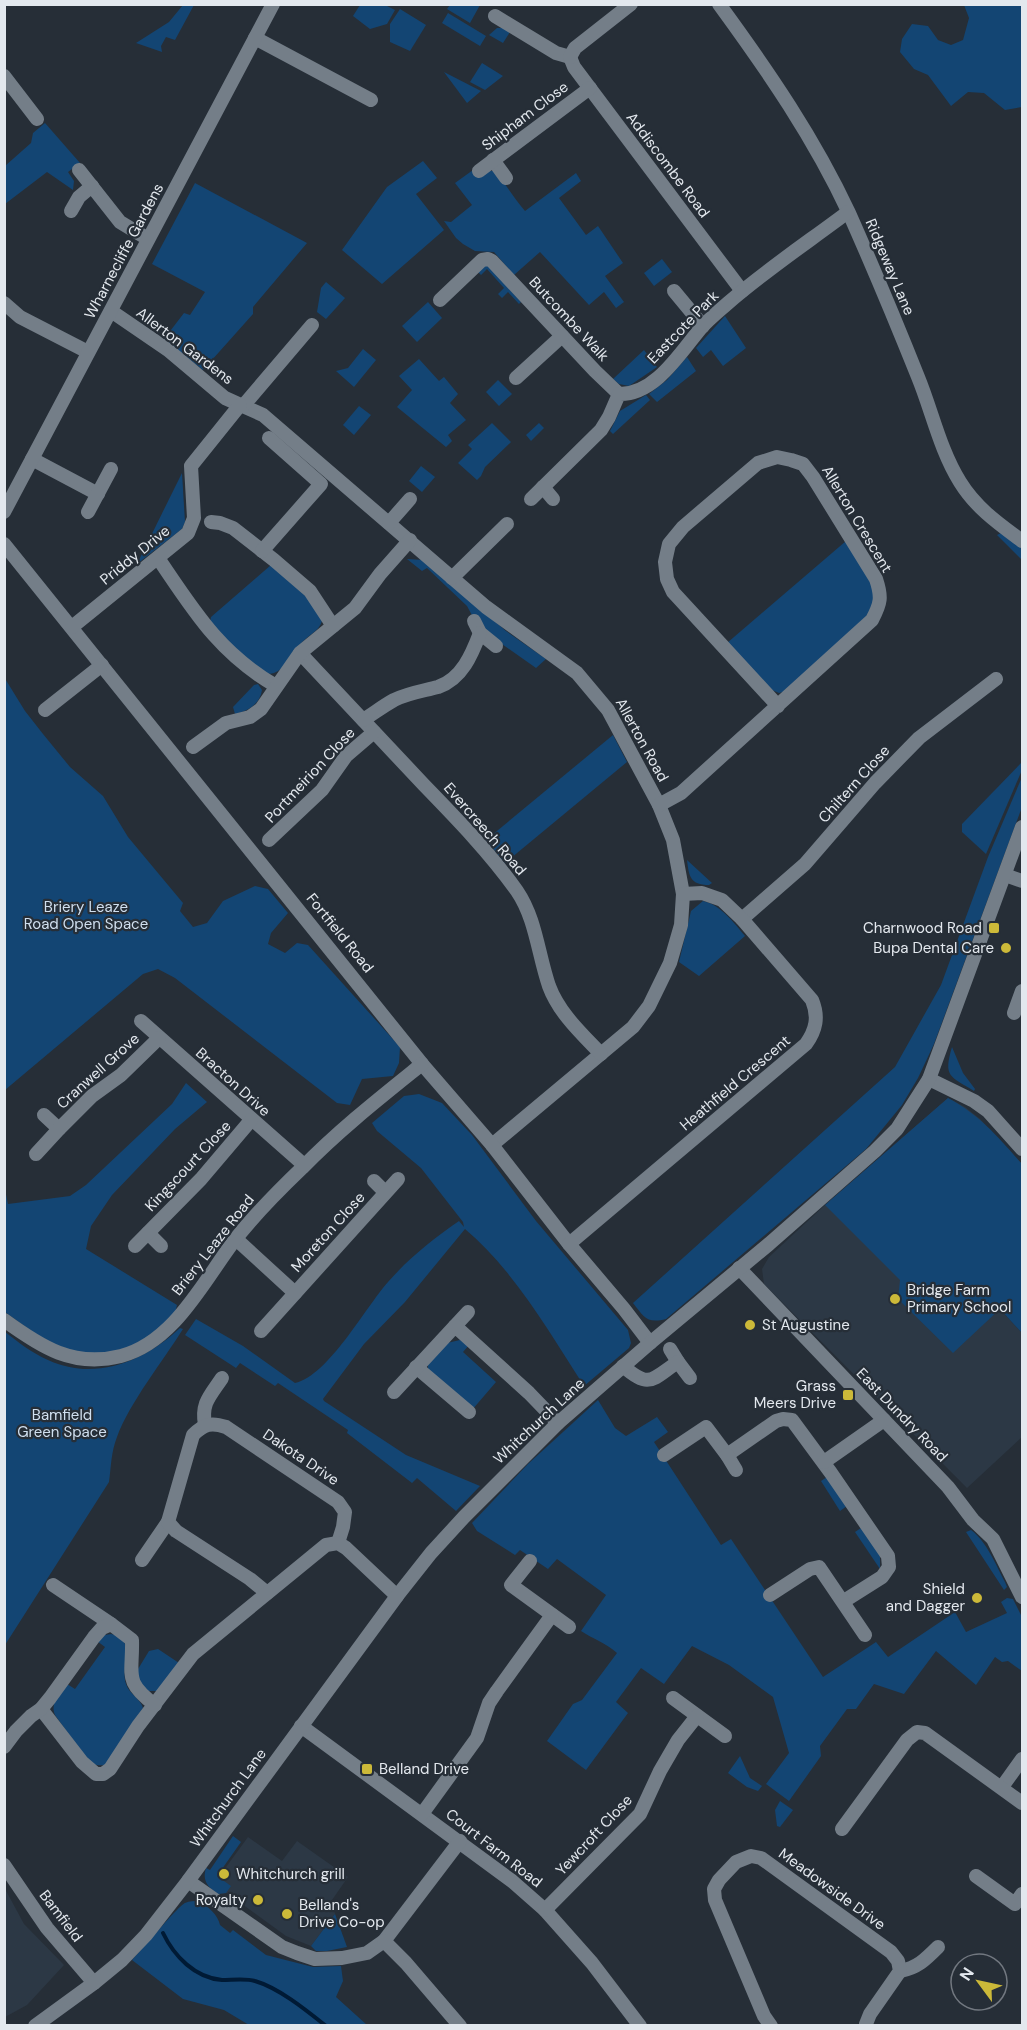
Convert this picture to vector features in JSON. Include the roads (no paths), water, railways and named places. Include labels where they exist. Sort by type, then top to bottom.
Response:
[{"type":"street","name":"Wharnecliffe Gardens","points":[[4,512],[273,4]]},
{"type":"street","points":[[495,16],[556,53],[570,57],[575,48],[631,4]]},
{"type":"street","name":"Ridgeway Lane","points":[[719,4],[771,75],[806,131],[848,212],[918,378],[944,449],[960,482],[990,518],[1023,541]]},
{"type":"street","points":[[255,38],[371,100]]},
{"type":"street","name":"Addiscombe Road","points":[[570,57],[574,68],[742,291]]},
{"type":"street","points":[[4,76],[38,119]]},
{"type":"street","name":"Shipham Close","points":[[479,171],[590,88]]},
{"type":"street","points":[[493,160],[507,178]]},
{"type":"street","points":[[79,170],[120,222],[148,239]]},
{"type":"street","points":[[71,211],[79,197],[92,186]]},
{"type":"street","name":"Eastcote Park","points":[[619,394],[628,394],[642,389],[663,373],[703,326],[742,291],[848,212]]},
{"type":"street","name":"Butcombe Walk","points":[[440,300],[482,260],[488,259],[496,264],[619,394]]},
{"type":"street","points":[[674,291],[703,326]]},
{"type":"street","points":[[5,305],[20,316],[88,352]]},
{"type":"street","name":"Allerton Gardens","points":[[111,311],[168,351],[212,388],[242,406]]},
{"type":"street","name":"Priddy Drive","points":[[72,627],[186,536],[194,518],[191,466],[312,325]]},
{"type":"street","points":[[516,378],[562,336]]},
{"type":"street","points":[[531,499],[601,430],[619,394]]},
{"type":"street","name":"Allerton Road","points":[[242,406],[263,415],[486,607],[577,673],[609,710],[659,805],[674,840],[683,894],[681,925],[670,963],[649,1006],[633,1027],[492,1145]]},
{"type":"street","points":[[269,438],[332,494]]},
{"type":"street","name":"Allerton Crescent","points":[[659,805],[681,793],[778,706],[872,620],[879,606],[881,594],[876,579],[813,477],[803,464],[777,458],[758,463],[682,527],[669,544],[665,562],[667,579],[673,592],[778,706]]},
{"type":"street","points":[[32,459],[98,494]]},
{"type":"street","points":[[88,512],[111,469]]},
{"type":"street","points":[[262,551],[321,484]]},
{"type":"street","points":[[543,487],[553,499]]},
{"type":"street","points":[[388,523],[410,499]]},
{"type":"street","points":[[212,522],[233,528],[310,591],[333,626]]},
{"type":"street","points":[[452,578],[507,524]]},
{"type":"street","points":[[194,747],[226,723],[250,717],[261,709],[300,653],[355,608],[380,574],[410,540]]},
{"type":"street","name":"Fortfield Road","points":[[4,544],[422,1064],[492,1145],[569,1245],[650,1342]]},
{"type":"street","points":[[158,558],[202,623],[216,639],[242,664],[276,686]]},
{"type":"street","points":[[363,720],[394,700],[441,686],[451,679],[470,658],[477,627],[496,646]]},
{"type":"street","name":"Evercreech Road","points":[[300,653],[479,844],[519,894],[528,913],[550,986],[558,1003],[567,1017],[601,1054]]},
{"type":"street","points":[[45,710],[102,665]]},
{"type":"street","name":"Chiltern Close","points":[[742,919],[805,864],[875,783],[919,738],[996,679]]},
{"type":"street","name":"Portmeirion Close","points":[[270,840],[322,789],[346,756],[374,732]]},
{"type":"street","name":"Whitchurch Lane","points":[[35,2025],[94,1983],[122,1960],[146,1935],[397,1596],[431,1553],[486,1494],[558,1423],[875,1151],[897,1129],[929,1079],[1023,827]]},
{"type":"street","points":[[1005,875],[1023,881]]},
{"type":"street","name":"Heathfield Crescent","points":[[569,1245],[806,1044],[814,1033],[817,1012],[812,1000],[742,919],[716,897],[702,893],[683,894]]},
{"type":"street","points":[[1014,1013],[1022,993]]},
{"type":"street","name":"Bracton Drive","points":[[141,1021],[304,1166]]},
{"type":"street","name":"Cranwell Grove","points":[[36,1154],[92,1096],[121,1075],[159,1038]]},
{"type":"street","name":"Briery Leaze Road","points":[[4,1320],[46,1348],[64,1356],[103,1359],[123,1355],[145,1346],[164,1334],[236,1239],[304,1166],[358,1116],[422,1064]]},
{"type":"street","points":[[929,1079],[957,1092],[988,1111],[1023,1149]]},
{"type":"street","name":"Cranwell Grove","points":[[44,1115],[58,1129]]},
{"type":"street","name":"Kingscourt Close","points":[[135,1246],[201,1179],[251,1120]]},
{"type":"street","name":"Moreton Close","points":[[261,1331],[398,1179]]},
{"type":"street","name":"Moreton Close","points":[[374,1181],[386,1192]]},
{"type":"street","name":"Kingscourt Close","points":[[148,1233],[161,1246]]},
{"type":"street","name":"Moreton Close","points":[[236,1239],[296,1293]]},
{"type":"street","name":"East Dundry Road","points":[[740,1268],[948,1487],[973,1520],[993,1539],[1023,1597]]},
{"type":"street","points":[[394,1392],[468,1312]]},
{"type":"street","points":[[455,1326],[529,1393],[558,1423]]},
{"type":"street","points":[[670,1349],[690,1378]]},
{"type":"street","points":[[623,1366],[640,1380],[645,1381],[651,1380],[678,1362]]},
{"type":"street","points":[[416,1367],[468,1412]]},
{"type":"street","points":[[142,1560],[168,1522],[193,1435],[205,1425],[204,1404],[222,1378]]},
{"type":"street","points":[[727,1455],[783,1419],[792,1420],[824,1462],[888,1556],[889,1568],[882,1577],[844,1601]]},
{"type":"street","points":[[824,1462],[884,1420]]},
{"type":"street","name":"Dakota Drive","points":[[205,1425],[213,1423],[226,1427],[338,1502],[345,1512],[338,1543]]},
{"type":"street","points":[[664,1455],[706,1427],[736,1470]]},
{"type":"street","points":[[168,1522],[176,1531],[250,1579],[267,1593]]},
{"type":"street","points":[[41,1709],[82,1762],[96,1774],[103,1774],[110,1769],[138,1726],[200,1647],[326,1545],[338,1543],[346,1548],[397,1596]]},
{"type":"street","points":[[530,1561],[511,1585],[569,1628]]},
{"type":"street","points":[[770,1595],[810,1569],[819,1567],[865,1635]]},
{"type":"street","points":[[54,1585],[132,1640],[133,1686],[155,1705]]},
{"type":"street","points":[[422,1814],[477,1738],[489,1703],[552,1615]]},
{"type":"street","points":[[4,1748],[16,1731],[41,1709],[94,1637],[102,1628],[111,1624]]},
{"type":"street","points":[[673,1698],[725,1736]]},
{"type":"street","name":"Yewcroft Close","points":[[545,1910],[640,1814],[660,1771],[678,1740],[697,1716]]},
{"type":"street","name":"Court Farm Road","points":[[301,1726],[460,1841],[545,1910],[592,1963],[640,2025]]},
{"type":"street","points":[[842,1829],[907,1740],[917,1732],[925,1733],[1023,1803]]},
{"type":"street","points":[[1002,1787],[1023,1759]]},
{"type":"street","points":[[188,1881],[282,1947],[315,1959],[342,1958],[366,1953],[384,1941],[460,1841]]},
{"type":"street","name":"Meadowside Drive","points":[[771,2025],[764,2016],[715,1900],[714,1889],[719,1880],[736,1862],[751,1856],[761,1858],[891,1952],[898,1961],[900,1971]]},
{"type":"street","name":"Bamfield","points":[[4,1865],[47,1928],[94,1983]]},
{"type":"street","points":[[976,1876],[1020,1903]]},
{"type":"street","points":[[384,1941],[460,2025]]},
{"type":"street","points":[[864,2025],[900,1971],[913,1969],[923,1963],[938,1947]]},
{"type":"waterway","points":[[163,1933],[173,1950],[194,1970],[212,1978],[247,1980],[264,1984],[292,2000],[326,2026]]},
{"type":"place","name":"Charnwood Road","points":[[994,928]]},
{"type":"place","name":"Bupa Dental Care","points":[[1006,948]]},
{"type":"place","name":"Bridge Farm Primary School","points":[[895,1299]]},
{"type":"place","name":"St Augustine","points":[[750,1325]]},
{"type":"place","name":"Grass Meers Drive","points":[[848,1395]]},
{"type":"place","name":"Shield and Dagger","points":[[977,1598]]},
{"type":"place","name":"Belland Drive","points":[[367,1769]]},
{"type":"place","name":"Whitchurch grill","points":[[224,1874]]},
{"type":"place","name":"Royalty","points":[[258,1900]]},
{"type":"place","name":"Belland's Drive Co-op","points":[[287,1914]]},
{"type":"park label","name":"Briery Leaze Road Open Space","points":[[86,916]]},
{"type":"park label","name":"Bamfield Green Space","points":[[62,1424]]}]
